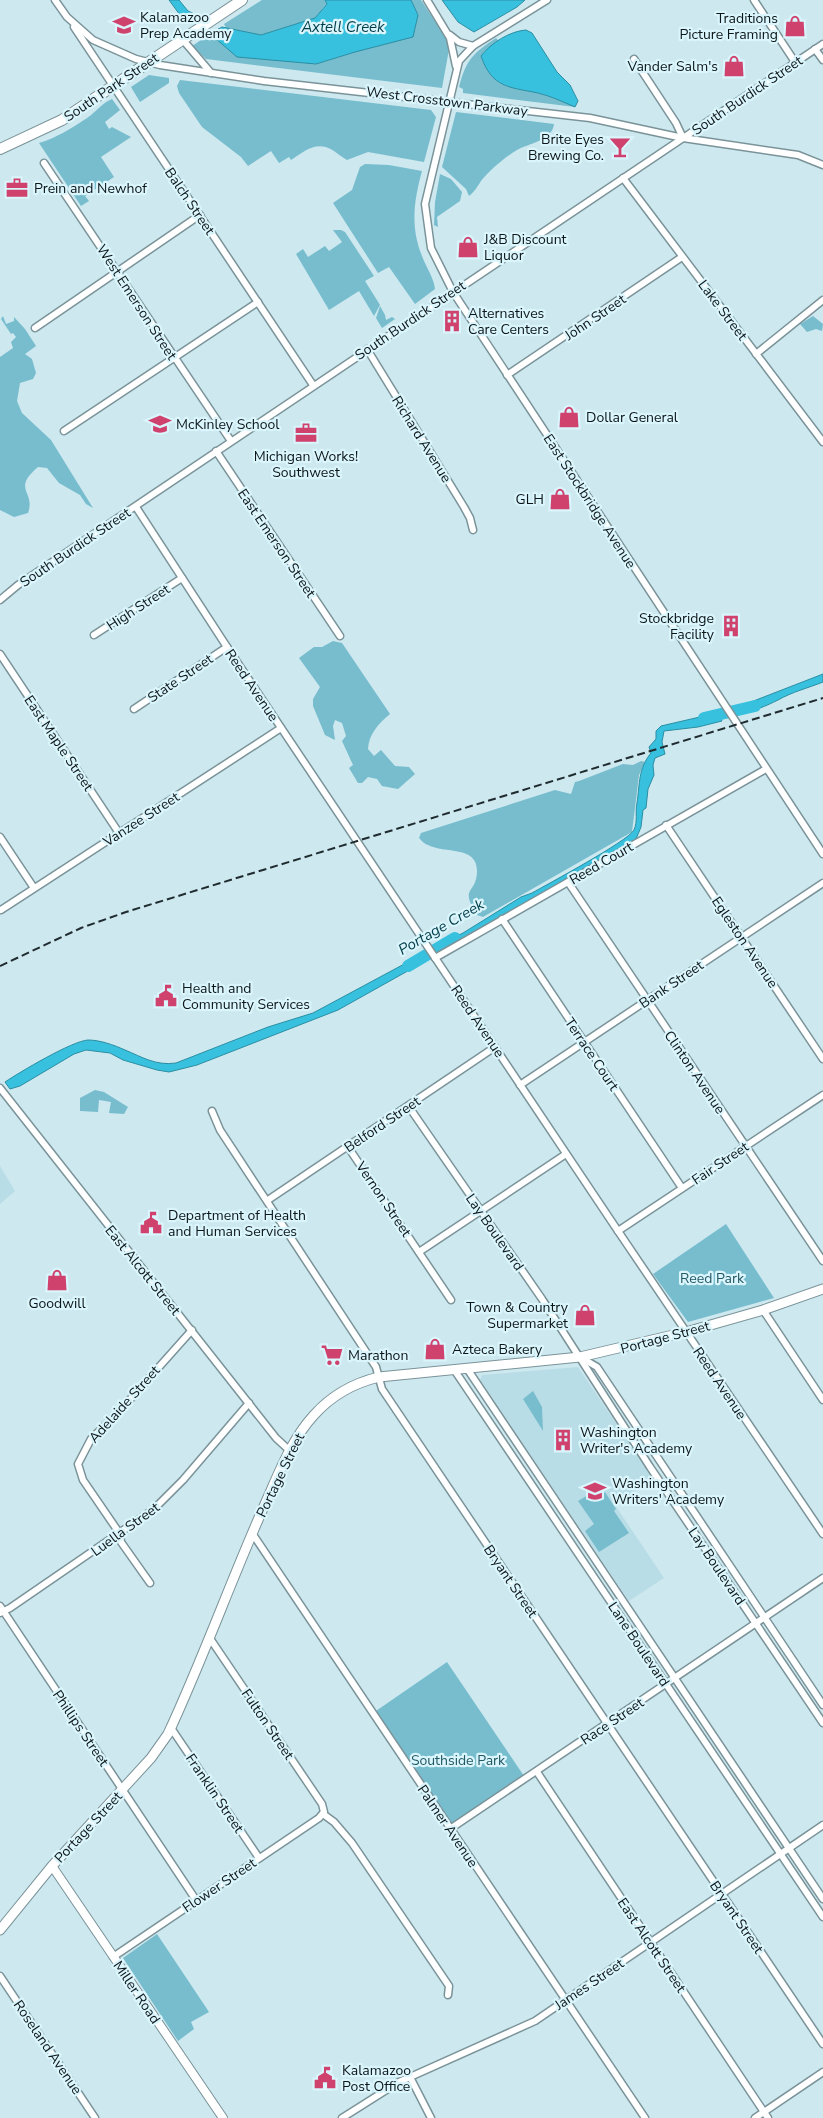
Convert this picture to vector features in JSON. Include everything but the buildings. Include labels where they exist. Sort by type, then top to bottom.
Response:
[{"type":"main road","name":"South Park Street","points":[[0,149],[62,120],[242,0]]},
{"type":"main road","name":"Portage Street","points":[[0,1930],[52,1866],[151,1758],[170,1728],[289,1450],[313,1416],[333,1398],[358,1384],[378,1377],[468,1370],[580,1357],[686,1332],[763,1310],[823,1289]]},
{"type":"street","name":"West Crosstown Parkway","points":[[55,0],[67,17],[88,36],[103,46],[148,63],[211,73],[590,118],[683,138],[798,155],[823,165]]},
{"type":"street","points":[[426,0],[448,33],[453,48],[456,68]]},
{"type":"street","points":[[456,68],[462,56],[473,46],[547,0]]},
{"type":"street","points":[[754,0],[795,62]]},
{"type":"street","name":"Balch Street","points":[[67,17],[314,385]]},
{"type":"street","points":[[448,33],[459,42],[473,46]]},
{"type":"street","points":[[183,40],[211,73]]},
{"type":"street","name":"South Burdick Street","points":[[0,600],[18,585],[136,507],[366,349],[823,44]]},
{"type":"street","points":[[815,48],[823,60]]},
{"type":"street","points":[[634,59],[676,123],[683,138]]},
{"type":"street","name":"East Stockbridge Avenue","points":[[456,68],[425,204],[427,234],[431,248],[452,292],[766,769]]},
{"type":"street","name":"West Emerson Street","points":[[44,163],[231,441]]},
{"type":"street","name":"Lake Street","points":[[623,178],[823,442]]},
{"type":"street","points":[[35,328],[118,273],[200,215]]},
{"type":"street","name":"John Street","points":[[507,375],[682,257]]},
{"type":"street","points":[[756,354],[823,300]]},
{"type":"street","points":[[64,431],[258,302]]},
{"type":"street","name":"Richard Avenue","points":[[366,349],[464,507],[473,525],[473,530]]},
{"type":"street","name":"East Emerson Street","points":[[216,451],[340,636]]},
{"type":"street","name":"Reed Avenue","points":[[136,507],[281,728],[823,1534]]},
{"type":"street","name":"High Street","points":[[94,635],[182,578]]},
{"type":"street","name":"State Street","points":[[134,709],[227,647]]},
{"type":"street","name":"East Maple Street","points":[[0,654],[119,833]]},
{"type":"street","name":"Vanzee Street","points":[[1,910],[281,728]]},
{"type":"street","points":[[766,769],[823,854]]},
{"type":"street","name":"Reed Court","points":[[433,954],[502,919],[766,769]]},
{"type":"street","name":"Egleston Avenue","points":[[666,825],[823,1059]]},
{"type":"street","points":[[0,837],[34,888]]},
{"type":"street","name":"Clinton Avenue","points":[[568,882],[823,1262]]},
{"type":"street","name":"Bank Street","points":[[520,1084],[823,883]]},
{"type":"street","name":"Terrace Court","points":[[502,919],[682,1188]]},
{"type":"street","name":"Belford Street","points":[[268,1200],[495,1047]]},
{"type":"street","name":"East Alcott Street","points":[[0,1088],[276,1438],[289,1450]]},
{"type":"street","name":"Fair Street","points":[[618,1231],[823,1095]]},
{"type":"street","name":"Lay Boulevard","points":[[409,1106],[580,1357],[586,1371],[823,1723]]},
{"type":"street","name":"Bryant Street","points":[[212,1111],[220,1130],[376,1366],[382,1389],[823,2044]]},
{"type":"street","name":"Vernon Street","points":[[348,1147],[451,1300]]},
{"type":"street","points":[[419,1252],[566,1154]]},
{"type":"street","points":[[763,1310],[823,1400]]},
{"type":"street","name":"Adelaide Street","points":[[120,1534],[83,1480],[78,1464],[80,1457],[97,1432],[118,1413],[192,1330]]},
{"type":"street","name":"Lay Boulevard","points":[[580,1357],[597,1367],[822,1704]]},
{"type":"street","name":"Lane Boulevard","points":[[468,1370],[823,1899]]},
{"type":"street","name":"Lane Boulevard","points":[[456,1371],[823,1917]]},
{"type":"street","name":"Luella Street","points":[[1,1610],[10,1608],[120,1534],[162,1502],[249,1403]]},
{"type":"street","points":[[642,1454],[651,1448]]},
{"type":"street","points":[[542,1500],[551,1494]]},
{"type":"street","name":"Palmer Avenue","points":[[252,1533],[645,2118]]},
{"type":"street","points":[[120,1534],[121,1542],[150,1583]]},
{"type":"street","points":[[700,1540],[709,1534]]},
{"type":"street","name":"Race Street","points":[[450,1829],[667,1685],[823,1578]]},
{"type":"street","points":[[603,1590],[612,1584]]},
{"type":"street","name":"Phillips Street","points":[[1,1610],[196,1900]]},
{"type":"street","name":"Fulton Street","points":[[208,1637],[322,1804],[324,1813],[352,1843],[449,1986],[448,1996]]},
{"type":"street","points":[[814,1709],[822,1704]]},
{"type":"street","name":"Franklin Street","points":[[170,1728],[259,1858]]},
{"type":"street","points":[[724,1770],[733,1764]]},
{"type":"street","name":"East Alcott Street","points":[[537,1772],[766,2115]]},
{"type":"street","name":"Flower Street","points":[[113,1957],[324,1813]]},
{"type":"street","name":"James Street","points":[[342,2118],[379,2093],[520,2029],[823,1825]]},
{"type":"street","name":"Miller Road","points":[[52,1866],[223,2118]]},
{"type":"street","name":"Roseland Avenue","points":[[0,1976],[96,2118]]},
{"type":"street","points":[[755,2118],[766,2115],[823,2072]]},
{"type":"street","points":[[410,2078],[431,2118]]},
{"type":"shaded area","points":[[0,1166],[15,1191],[0,1204]]},
{"type":"shaded area","name":"Washington Writers' Academy","points":[[578,1367],[653,1478],[615,1505],[664,1578],[629,1601],[480,1380],[482,1375]]},
{"type":"green space","points":[[262,0],[325,0],[327,3],[315,18],[261,35],[226,28],[224,24]]},
{"type":"green space","points":[[411,0],[421,0],[450,44],[442,88],[206,59],[192,46],[213,32],[215,38],[316,64],[355,52],[418,15]]},
{"type":"green space","points":[[496,38],[499,41],[481,56],[491,75],[497,81],[510,87],[543,94],[575,107],[463,93],[463,89],[459,87],[464,70],[476,53]]},
{"type":"green space","points":[[149,75],[169,78],[169,83],[140,102],[131,87]]},
{"type":"green space","points":[[180,80],[431,110],[436,117],[424,162],[368,152],[347,160],[328,148],[317,146],[291,160],[289,157],[279,163],[271,151],[248,166],[241,157],[202,127],[179,93],[177,86]]},
{"type":"green space","points":[[112,99],[120,110],[105,122],[109,129],[112,127],[131,137],[101,157],[114,177],[85,196],[89,201],[81,206],[39,143],[70,129]]},
{"type":"green space","points":[[456,112],[554,124],[552,130],[545,138],[517,150],[498,164],[469,196],[466,189],[442,167]]},
{"type":"green space","points":[[365,164],[389,165],[422,171],[414,213],[416,235],[435,289],[415,304],[389,267],[378,273],[333,203],[352,190],[360,167]]},
{"type":"green space","points":[[440,174],[451,179],[462,192],[460,201],[437,217],[438,227],[434,225],[435,202]]},
{"type":"green space","points":[[333,230],[345,232],[374,276],[365,281],[380,305],[374,316],[359,291],[329,310],[296,254],[303,249],[308,257],[325,246],[329,251],[342,242]]},
{"type":"green space","points":[[380,306],[386,320],[392,317],[395,319],[382,328],[376,318]]},
{"type":"green space","points":[[3,316],[6,324],[14,321],[14,317],[25,329],[36,346],[25,354],[32,359],[36,373],[33,379],[20,383],[17,401],[22,413],[51,440],[93,508],[86,504],[80,495],[59,483],[47,468],[38,467],[26,481],[25,486],[30,506],[28,513],[14,517],[0,510],[0,357],[13,348],[11,342],[16,337],[13,333],[11,334],[1,319]]},
{"type":"green space","points":[[813,316],[823,324],[822,331],[816,329],[807,332],[800,324]]},
{"type":"green space","points":[[333,641],[342,643],[390,714],[375,730],[370,739],[368,749],[374,756],[381,750],[395,766],[409,767],[415,774],[398,789],[382,786],[377,779],[368,777],[362,783],[358,783],[349,768],[353,765],[342,741],[346,736],[342,723],[335,720],[333,726],[335,740],[325,735],[313,706],[313,699],[320,687],[299,658],[314,647],[322,647]]},
{"type":"green space","points":[[641,761],[645,762],[639,775],[632,832],[483,917],[477,915],[469,899],[477,872],[476,863],[472,858],[459,852],[435,848],[425,844],[419,838],[421,833],[555,790],[571,794],[575,782],[623,764],[633,765]]},
{"type":"green space","points":[[95,1090],[104,1092],[128,1107],[124,1114],[109,1113],[111,1102],[99,1100],[98,1112],[80,1111],[80,1098]]},
{"type":"green space","name":"Reed Park","points":[[726,1224],[774,1298],[688,1322],[653,1274]]},
{"type":"green space","points":[[533,1391],[542,1407],[543,1431],[523,1399]]},
{"type":"green space","points":[[605,1492],[616,1509],[614,1511],[629,1533],[599,1552],[585,1531],[594,1524],[578,1501],[588,1495],[590,1498],[597,1493],[600,1496]]},
{"type":"green space","name":"Southside Park","points":[[447,1662],[526,1779],[450,1829],[373,1713]]},
{"type":"green space","points":[[157,1934],[209,2012],[191,2022],[194,2029],[178,2041],[123,1958]]},
{"type":"water","points":[[169,0],[179,0],[188,11],[199,16],[190,21],[180,15]]},
{"type":"water","name":"Axtell Creek","points":[[325,0],[411,0],[418,15],[413,37],[316,64],[237,57],[215,38],[213,32],[222,27],[261,35],[315,18],[327,4]]},
{"type":"water","points":[[442,0],[525,0],[517,7],[474,32],[458,22]]},
{"type":"water","points":[[526,30],[532,33],[557,72],[570,85],[578,101],[575,107],[548,96],[503,84],[496,80],[485,67],[481,56],[490,47],[507,35]]},
{"type":"water","points":[[823,674],[823,682],[765,706],[741,712],[738,707]]},
{"type":"water","points":[[717,713],[722,721],[698,727],[664,731],[662,742],[665,754],[655,758],[653,765],[654,775],[648,789],[646,808],[643,810],[641,827],[636,839],[443,950],[440,944],[463,933],[521,897],[532,893],[587,862],[629,835],[635,827],[640,776],[651,753],[649,747],[656,739],[656,731],[661,726]]},
{"type":"water","points":[[421,955],[424,960],[422,963],[338,1010],[197,1065],[169,1072],[123,1060],[110,1053],[86,1050],[74,1054],[20,1086],[10,1089],[5,1082],[59,1051],[88,1040],[112,1045],[156,1062],[176,1063],[268,1027],[313,1013]]},
{"type":"waterway","name":"Portage Creek","points":[[704,718],[755,706]]},
{"type":"waterway","name":"Portage Creek","points":[[408,966],[455,938]]},
{"type":"railway","points":[[0,966],[81,928],[126,912],[823,698]]},
{"type":"place","name":"Kalamazoo Prep Academy","points":[[124,25]]},
{"type":"place","name":"Traditions Picture Framing","points":[[795,26]]},
{"type":"place","name":"Vander Salm's","points":[[734,66]]},
{"type":"place","name":"Brite Eyes Brewing Co.","points":[[620,147]]},
{"type":"place","name":"Prein and Newhof","points":[[17,188]]},
{"type":"place","name":"J&B Discount Liquor","points":[[468,247]]},
{"type":"place","name":"Alternatives Care Centers","points":[[452,321]]},
{"type":"place","name":"Dollar General","points":[[569,417]]},
{"type":"place","name":"McKinley School","points":[[160,424]]},
{"type":"place","name":"Michigan Works! Southwest","points":[[306,433]]},
{"type":"place","name":"GLH","points":[[560,499]]},
{"type":"place","name":"Stockbridge Facility","points":[[731,626]]},
{"type":"place","name":"Health and Community Services","points":[[166,996]]},
{"type":"place","name":"Department of Health and Human Services","points":[[151,1223]]},
{"type":"place","name":"Goodwill","points":[[57,1280]]},
{"type":"place","name":"Town & Country Supermarket","points":[[585,1315]]},
{"type":"place","name":"Azteca Bakery","points":[[435,1349]]},
{"type":"place","name":"Marathon","points":[[332,1355]]},
{"type":"place","name":"Washington Writer's Academy","points":[[563,1440]]},
{"type":"place","name":"Washington Writers' Academy","points":[[595,1491]]},
{"type":"place","name":"Kalamazoo Post Office","points":[[325,2078]]}]
